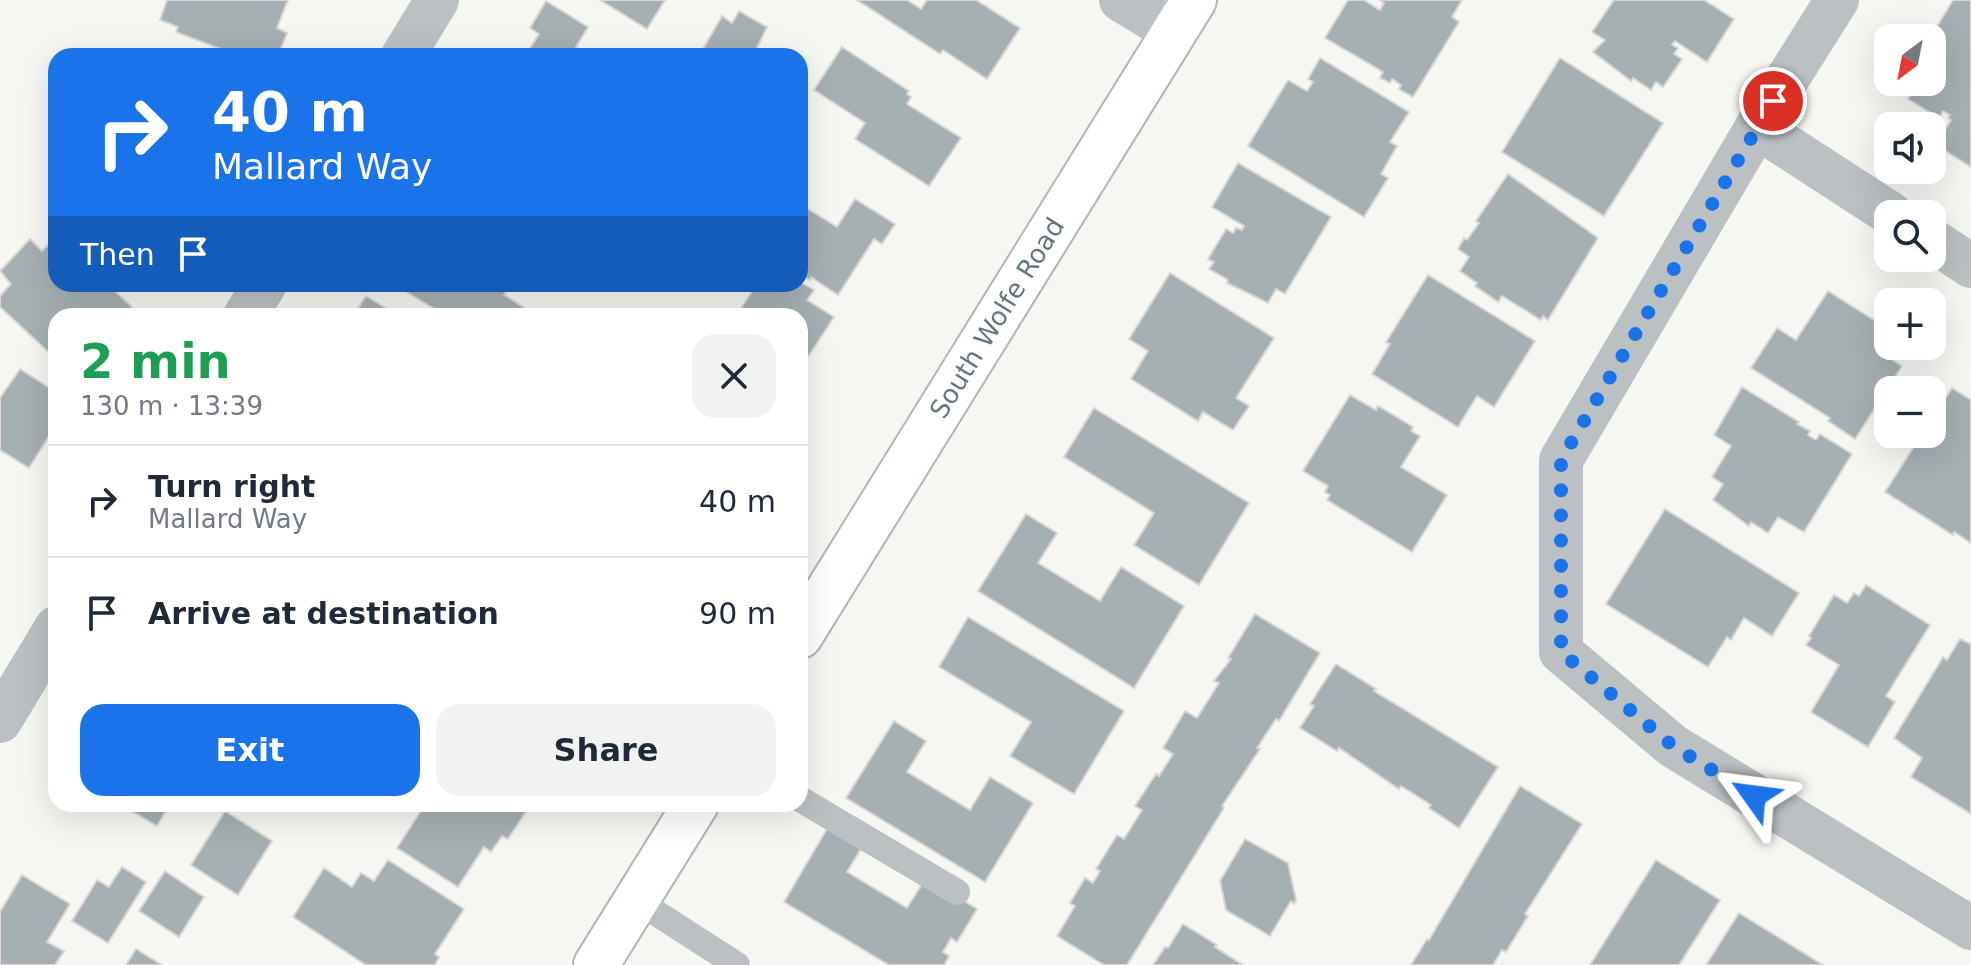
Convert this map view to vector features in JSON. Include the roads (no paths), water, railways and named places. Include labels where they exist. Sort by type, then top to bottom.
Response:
[{"type":"main road","name":"South Wolfe Road","points":[[808,623],[1184,16]]},
{"type":"main road","points":[[596,965],[691,812]]},
{"type":"street","points":[[408,48],[437,0]]},
{"type":"street","points":[[1121,0],[1184,16]]},
{"type":"street","points":[[1837,0],[1757,127],[1561,460],[1561,652],[1673,746],[1971,928]]},
{"type":"street","points":[[1757,127],[1874,203]]},
{"type":"street","points":[[1946,249],[1971,266]]},
{"type":"street","points":[[0,721],[48,641]]},
{"type":"lane","points":[[808,804],[957,892]]},
{"type":"lane","points":[[636,900],[737,965]]}]
